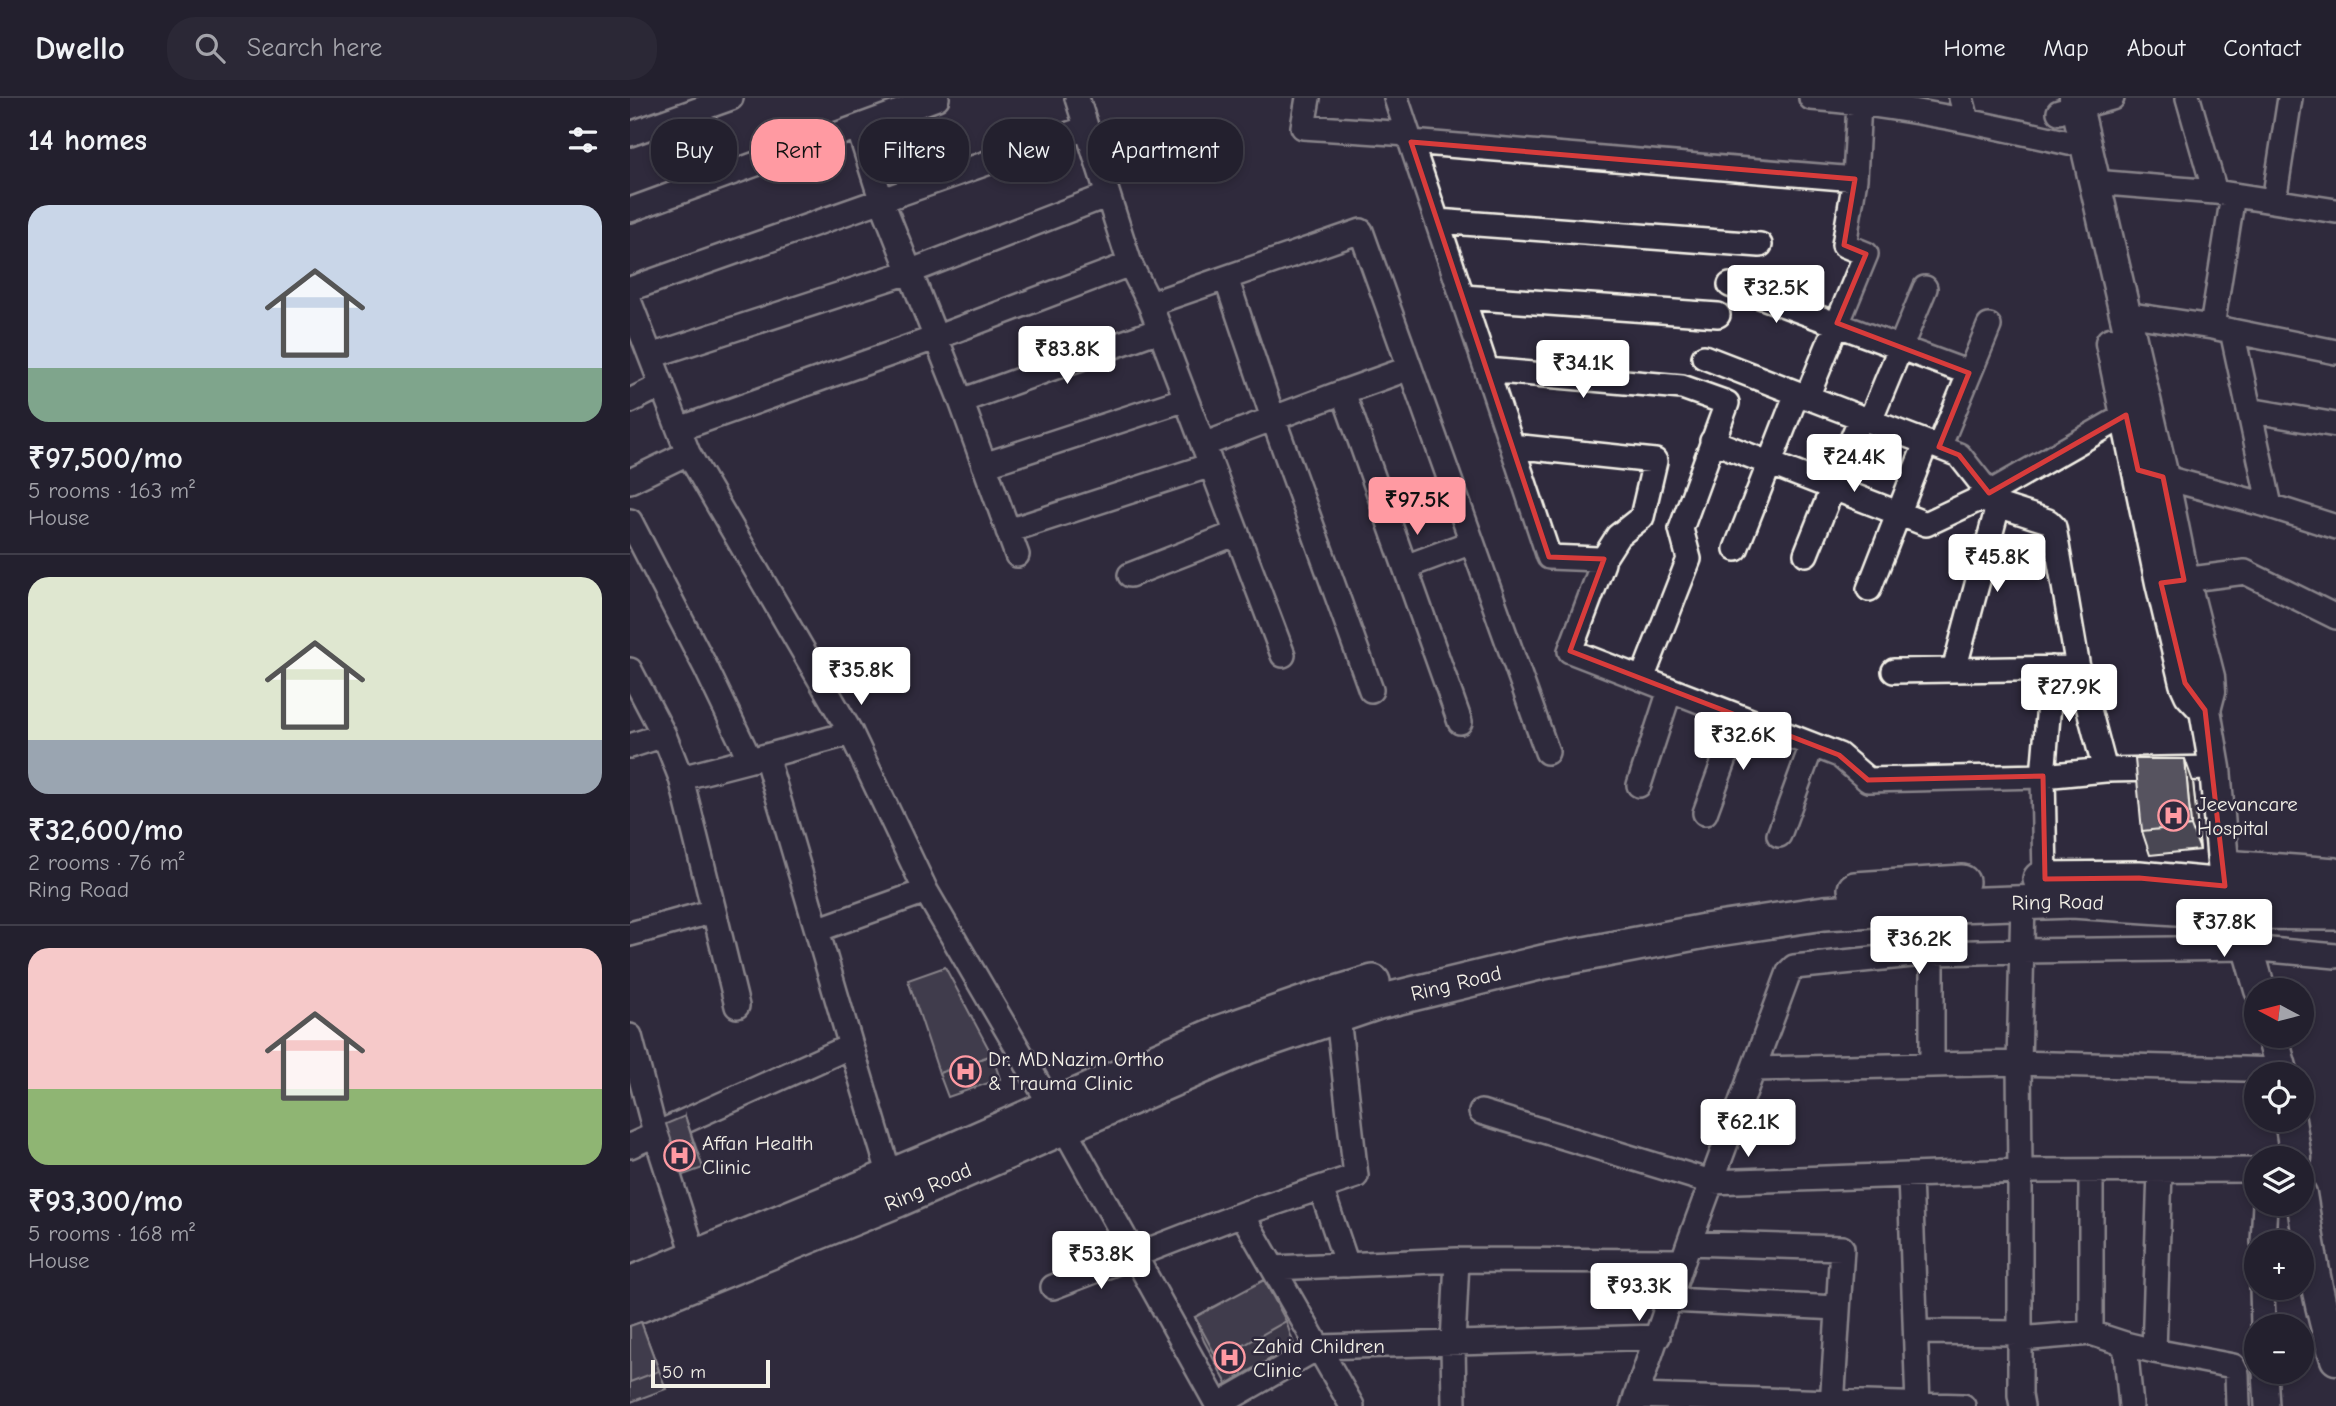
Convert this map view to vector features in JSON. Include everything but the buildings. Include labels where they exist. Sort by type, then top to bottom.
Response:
[{"type":"highway","name":"Ring Road","points":[[630,1309],[898,1200],[1217,1033],[1313,1000],[1446,963],[1684,912],[1788,896],[1906,884],[2034,890],[2072,901],[2228,887],[2336,892]]},
{"type":"highway","name":"Ring Road","points":[[2228,887],[2336,914]]},
{"type":"highway","name":"Ring Road","points":[[630,1284],[890,1175],[1247,1047],[1379,1003],[1543,962],[1705,931],[1824,913],[1932,906],[2034,890]]},
{"type":"main road","points":[[2067,104],[2069,143],[2126,415],[2150,474]]},
{"type":"main road","points":[[2067,104],[2094,183],[2124,314],[2150,474],[2173,581],[2185,683],[2190,694],[2205,710],[2215,768],[2228,887],[2257,978]]},
{"type":"main road","points":[[2305,1216],[2310,1250],[2334,1347]]},
{"type":"street","points":[[630,134],[731,98]]},
{"type":"street","points":[[630,210],[858,127],[915,102],[937,98]]},
{"type":"street","points":[[1077,98],[1130,264],[1150,304],[1283,655]]},
{"type":"street","points":[[1308,98],[1303,127],[1855,179]]},
{"type":"street","points":[[1396,98],[1549,557],[1602,561]]},
{"type":"street","points":[[1811,98],[1892,103],[2069,143]]},
{"type":"street","points":[[1961,98],[1967,120]]},
{"type":"street","points":[[2067,104],[2112,98]]},
{"type":"street","points":[[2188,98],[2224,194],[2222,329],[2249,410],[2270,506]]},
{"type":"street","points":[[2274,201],[2290,98]]},
{"type":"street","points":[[1736,549],[1769,464],[1837,323],[1866,254],[1844,245],[1855,179],[1859,103]]},
{"type":"street","points":[[858,127],[881,199],[961,401],[1017,555]]},
{"type":"street","points":[[630,289],[1086,128]]},
{"type":"street","points":[[2094,183],[2224,194],[2336,211]]},
{"type":"street","points":[[651,356],[909,272],[1108,195]]},
{"type":"street","points":[[1437,221],[1760,245]]},
{"type":"street","points":[[1150,304],[1362,231],[1547,751]]},
{"type":"street","points":[[679,429],[935,338],[1130,264]]},
{"type":"street","points":[[1226,278],[1273,418],[1371,690]]},
{"type":"street","points":[[1730,285],[1969,373]]},
{"type":"street","points":[[1806,554],[1833,487],[1901,347],[1925,288]]},
{"type":"street","points":[[1463,297],[1718,316]]},
{"type":"street","points":[[632,313],[688,453],[851,733],[926,891],[1057,1117],[1218,1406],[1319,1347],[1658,1337]]},
{"type":"street","points":[[2124,314],[2222,329],[2336,352]]},
{"type":"street","points":[[1869,589],[1899,513],[1969,373],[1989,326]]},
{"type":"street","points":[[961,401],[1159,330]]},
{"type":"street","points":[[1704,357],[1959,455],[1988,499],[2048,521],[2054,527],[2078,668],[2105,770]]},
{"type":"street","points":[[1008,531],[1207,455],[1273,418],[1410,368]]},
{"type":"street","points":[[1487,370],[1682,387],[1727,403],[1681,529],[1689,559],[1642,679]]},
{"type":"street","points":[[630,401],[662,385]]},
{"type":"street","points":[[1343,392],[1460,722]]},
{"type":"street","points":[[984,465],[1186,399]]},
{"type":"street","points":[[2249,410],[2336,425]]},
{"type":"street","points":[[1712,441],[1930,524],[1988,499],[2126,415]]},
{"type":"street","points":[[1512,446],[1655,461],[1642,517],[1618,536],[1602,561],[1570,651],[1839,755],[1868,780],[2215,768]]},
{"type":"street","points":[[630,481],[688,453]]},
{"type":"street","points":[[2150,474],[2270,506],[2336,527]]},
{"type":"street","points":[[1954,670],[1988,499]]},
{"type":"street","points":[[630,521],[706,668],[758,758],[817,930],[890,1175]]},
{"type":"street","points":[[1130,575],[1237,533]]},
{"type":"street","points":[[1405,567],[1472,542]]},
{"type":"street","points":[[2173,581],[2245,572],[2336,617]]},
{"type":"street","points":[[2022,1406],[2019,1063],[2023,951],[2034,890],[2052,668]]},
{"type":"street","points":[[1894,671],[2078,668]]},
{"type":"street","points":[[630,670],[664,735],[681,778],[737,1006]]},
{"type":"street","points":[[1639,785],[1670,690]]},
{"type":"street","points":[[1704,813],[1740,717]]},
{"type":"street","points":[[681,778],[851,733]]},
{"type":"street","points":[[630,746],[664,735]]},
{"type":"street","points":[[1779,835],[1812,745]]},
{"type":"street","points":[[2228,887],[2336,870]]},
{"type":"street","points":[[817,930],[926,891]]},
{"type":"street","points":[[1932,906],[1932,1064]]},
{"type":"street","points":[[630,934],[714,911]]},
{"type":"street","points":[[1963,1406],[1634,1401],[1685,1252],[1789,972],[1794,967],[1932,953],[2248,948],[2336,956]]},
{"type":"street","points":[[1053,1287],[1242,1214],[1356,1176],[1338,1017]]},
{"type":"street","points":[[630,1036],[636,1084],[656,1136],[695,1257]]},
{"type":"street","points":[[630,1146],[851,1046]]},
{"type":"street","points":[[1754,1069],[2019,1063],[2244,1071]]},
{"type":"street","points":[[1481,1112],[1711,1182],[2020,1171],[2244,1170]]},
{"type":"street","points":[[2091,1171],[2091,1334]]},
{"type":"street","points":[[2154,1351],[2160,1171]]},
{"type":"street","points":[[1910,1175],[1918,1405]]},
{"type":"street","points":[[1321,1188],[1347,1265]]},
{"type":"street","points":[[1242,1214],[1352,1406]]},
{"type":"street","points":[[1273,1268],[1842,1248],[1832,1404]]},
{"type":"street","points":[[1454,1406],[1452,1343],[1457,1260]]},
{"type":"street","points":[[1670,1300],[1838,1308]]},
{"type":"street","points":[[1916,1332],[2020,1336],[2091,1334],[2154,1351],[2233,1366],[2237,1374],[2238,1406]]},
{"type":"street","points":[[2125,1344],[2131,1406]]},
{"type":"street","points":[[2266,1384],[2267,1406]]},
{"type":"highlighted area","points":[[1411,142],[1855,179],[1844,245],[1866,254],[1837,323],[1969,373],[1939,447],[1959,455],[1989,493],[2126,415],[2138,470],[2163,477],[2184,580],[2161,583],[2185,683],[2205,710],[2225,886],[2139,878],[2045,879],[2043,776],[1868,780],[1839,755],[1570,651],[1604,559],[1549,557]]},
{"type":"place","name":"Jeevancare Hospital","points":[[2174,816]]},
{"type":"place","name":"Dr. MD.Nazim Ortho & Trauma Clinic","points":[[965,1071]]},
{"type":"place","name":"Affan Health Clinic","points":[[679,1155]]},
{"type":"place","name":"Zahid Children Clinic","points":[[1230,1358]]}]
